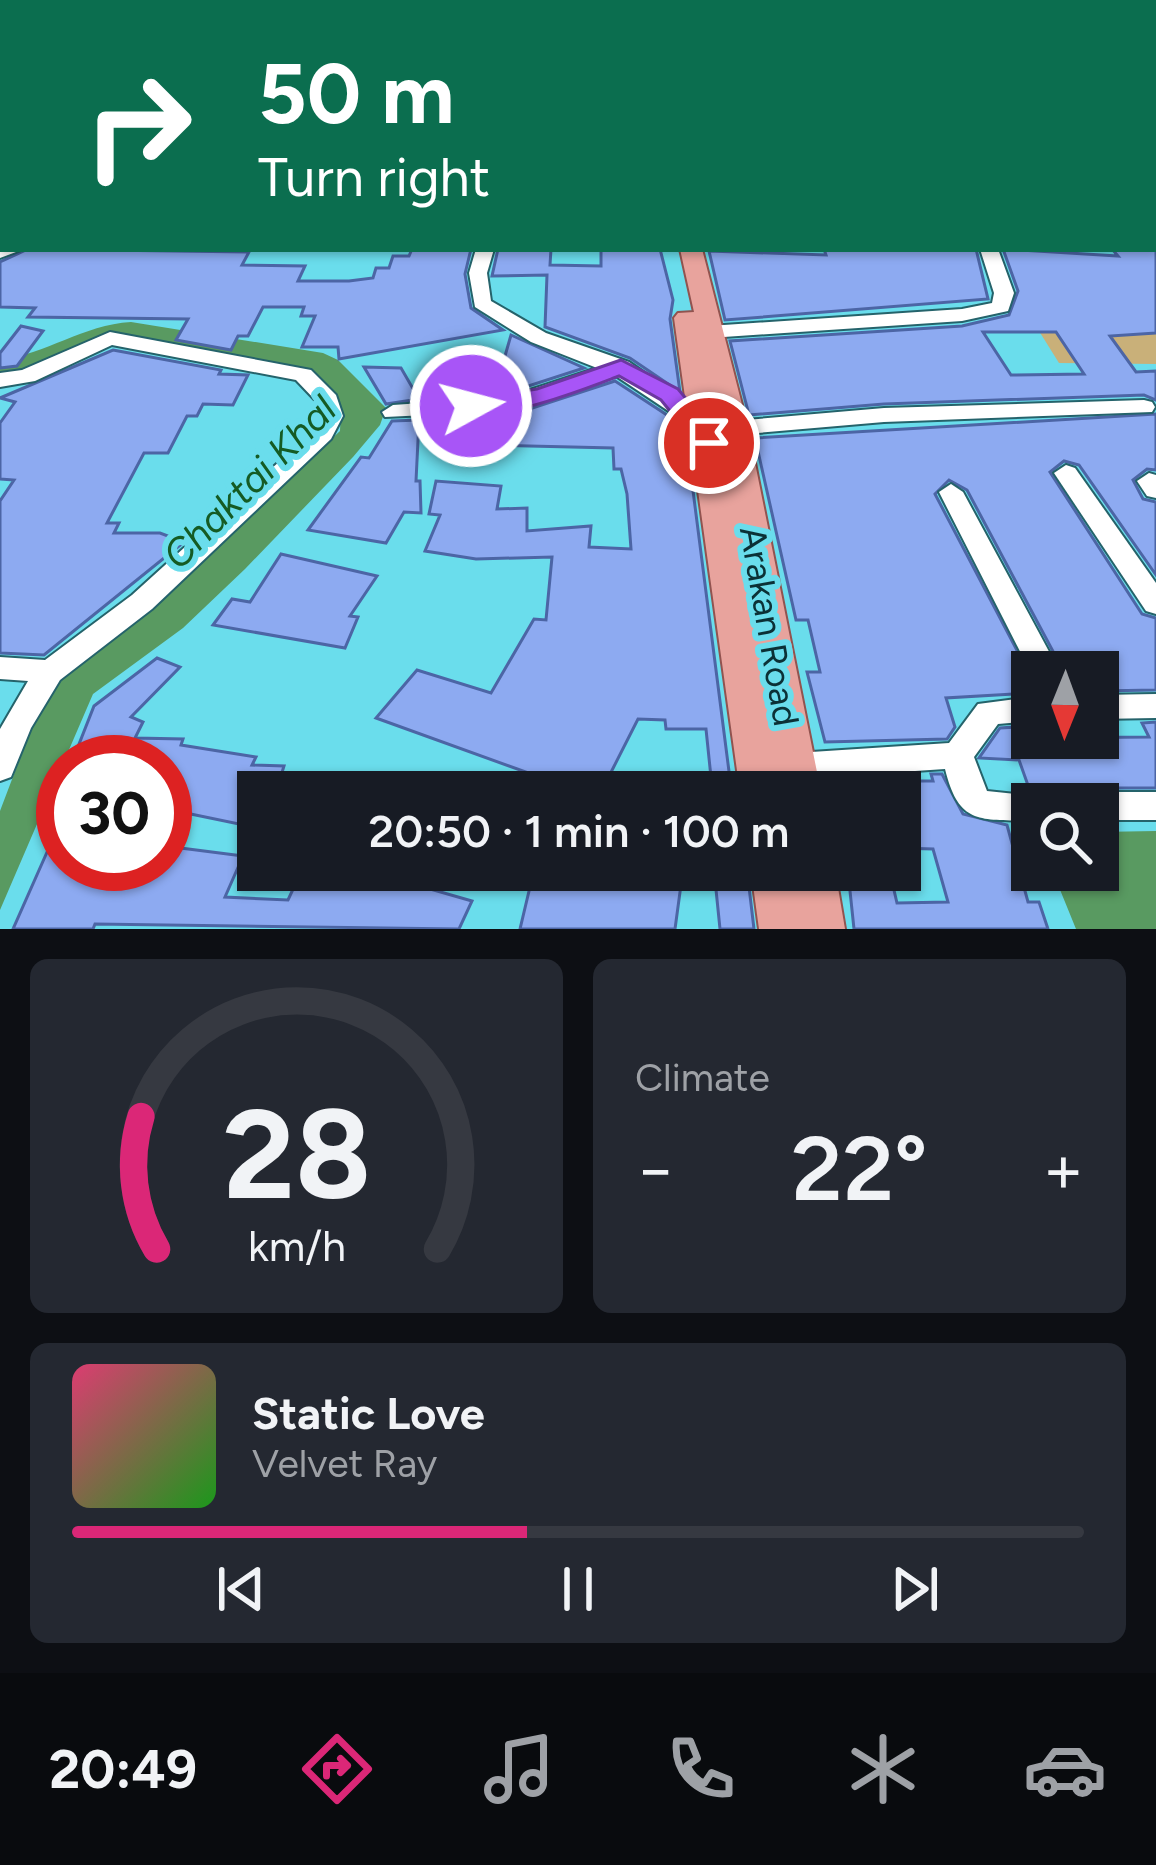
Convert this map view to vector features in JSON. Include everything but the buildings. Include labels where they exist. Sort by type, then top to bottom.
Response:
[{"type":"main road","name":"Arakan Road","points":[[674,252],[722,436],[796,771]]},
{"type":"main road","name":"Arakan Road","points":[[692,252],[709,332],[759,771]]},
{"type":"main road","points":[[776,891],[782,929]]},
{"type":"main road","points":[[816,891],[822,929]]},
{"type":"street","points":[[484,252],[478,273],[482,303],[502,321],[621,367],[670,395],[722,436],[884,415],[1144,406]]},
{"type":"street","points":[[709,332],[962,316],[1001,308],[1004,293],[990,252]]},
{"type":"street","points":[[0,380],[27,376],[110,338],[303,375],[328,400],[332,416],[323,434],[142,602],[50,672],[17,725],[0,768]]},
{"type":"street","points":[[393,412],[510,404],[621,367]]},
{"type":"street","points":[[1066,473],[1156,604]]},
{"type":"street","points":[[951,492],[1034,651]]},
{"type":"street","points":[[0,668],[50,672]]},
{"type":"street","points":[[1119,707],[1156,706]]},
{"type":"street","points":[[851,771],[958,755],[989,713],[1011,711]]},
{"type":"street","points":[[958,755],[968,794],[979,805],[1011,806]]},
{"type":"street","points":[[1119,806],[1156,806]]},
{"type":"shaded area","points":[[1156,312],[1156,364],[1059,363],[1029,315]]},
{"type":"shaded area","points":[[131,322],[323,353],[338,360],[386,408],[380,425],[353,457],[245,569],[183,628],[93,694],[75,735],[36,735],[36,826],[0,910],[0,811],[44,695],[181,580],[340,431],[341,405],[310,375],[116,337],[0,378],[0,360]]},
{"type":"shaded area","points":[[1156,831],[1156,929],[1076,929],[1061,891],[1119,891],[1119,832]]},
{"type":"route","points":[[471,406],[541,396],[621,367],[670,395],[709,443]]},
{"type":"water label","name":"Chaktai Khal","points":[[249,482]]}]
